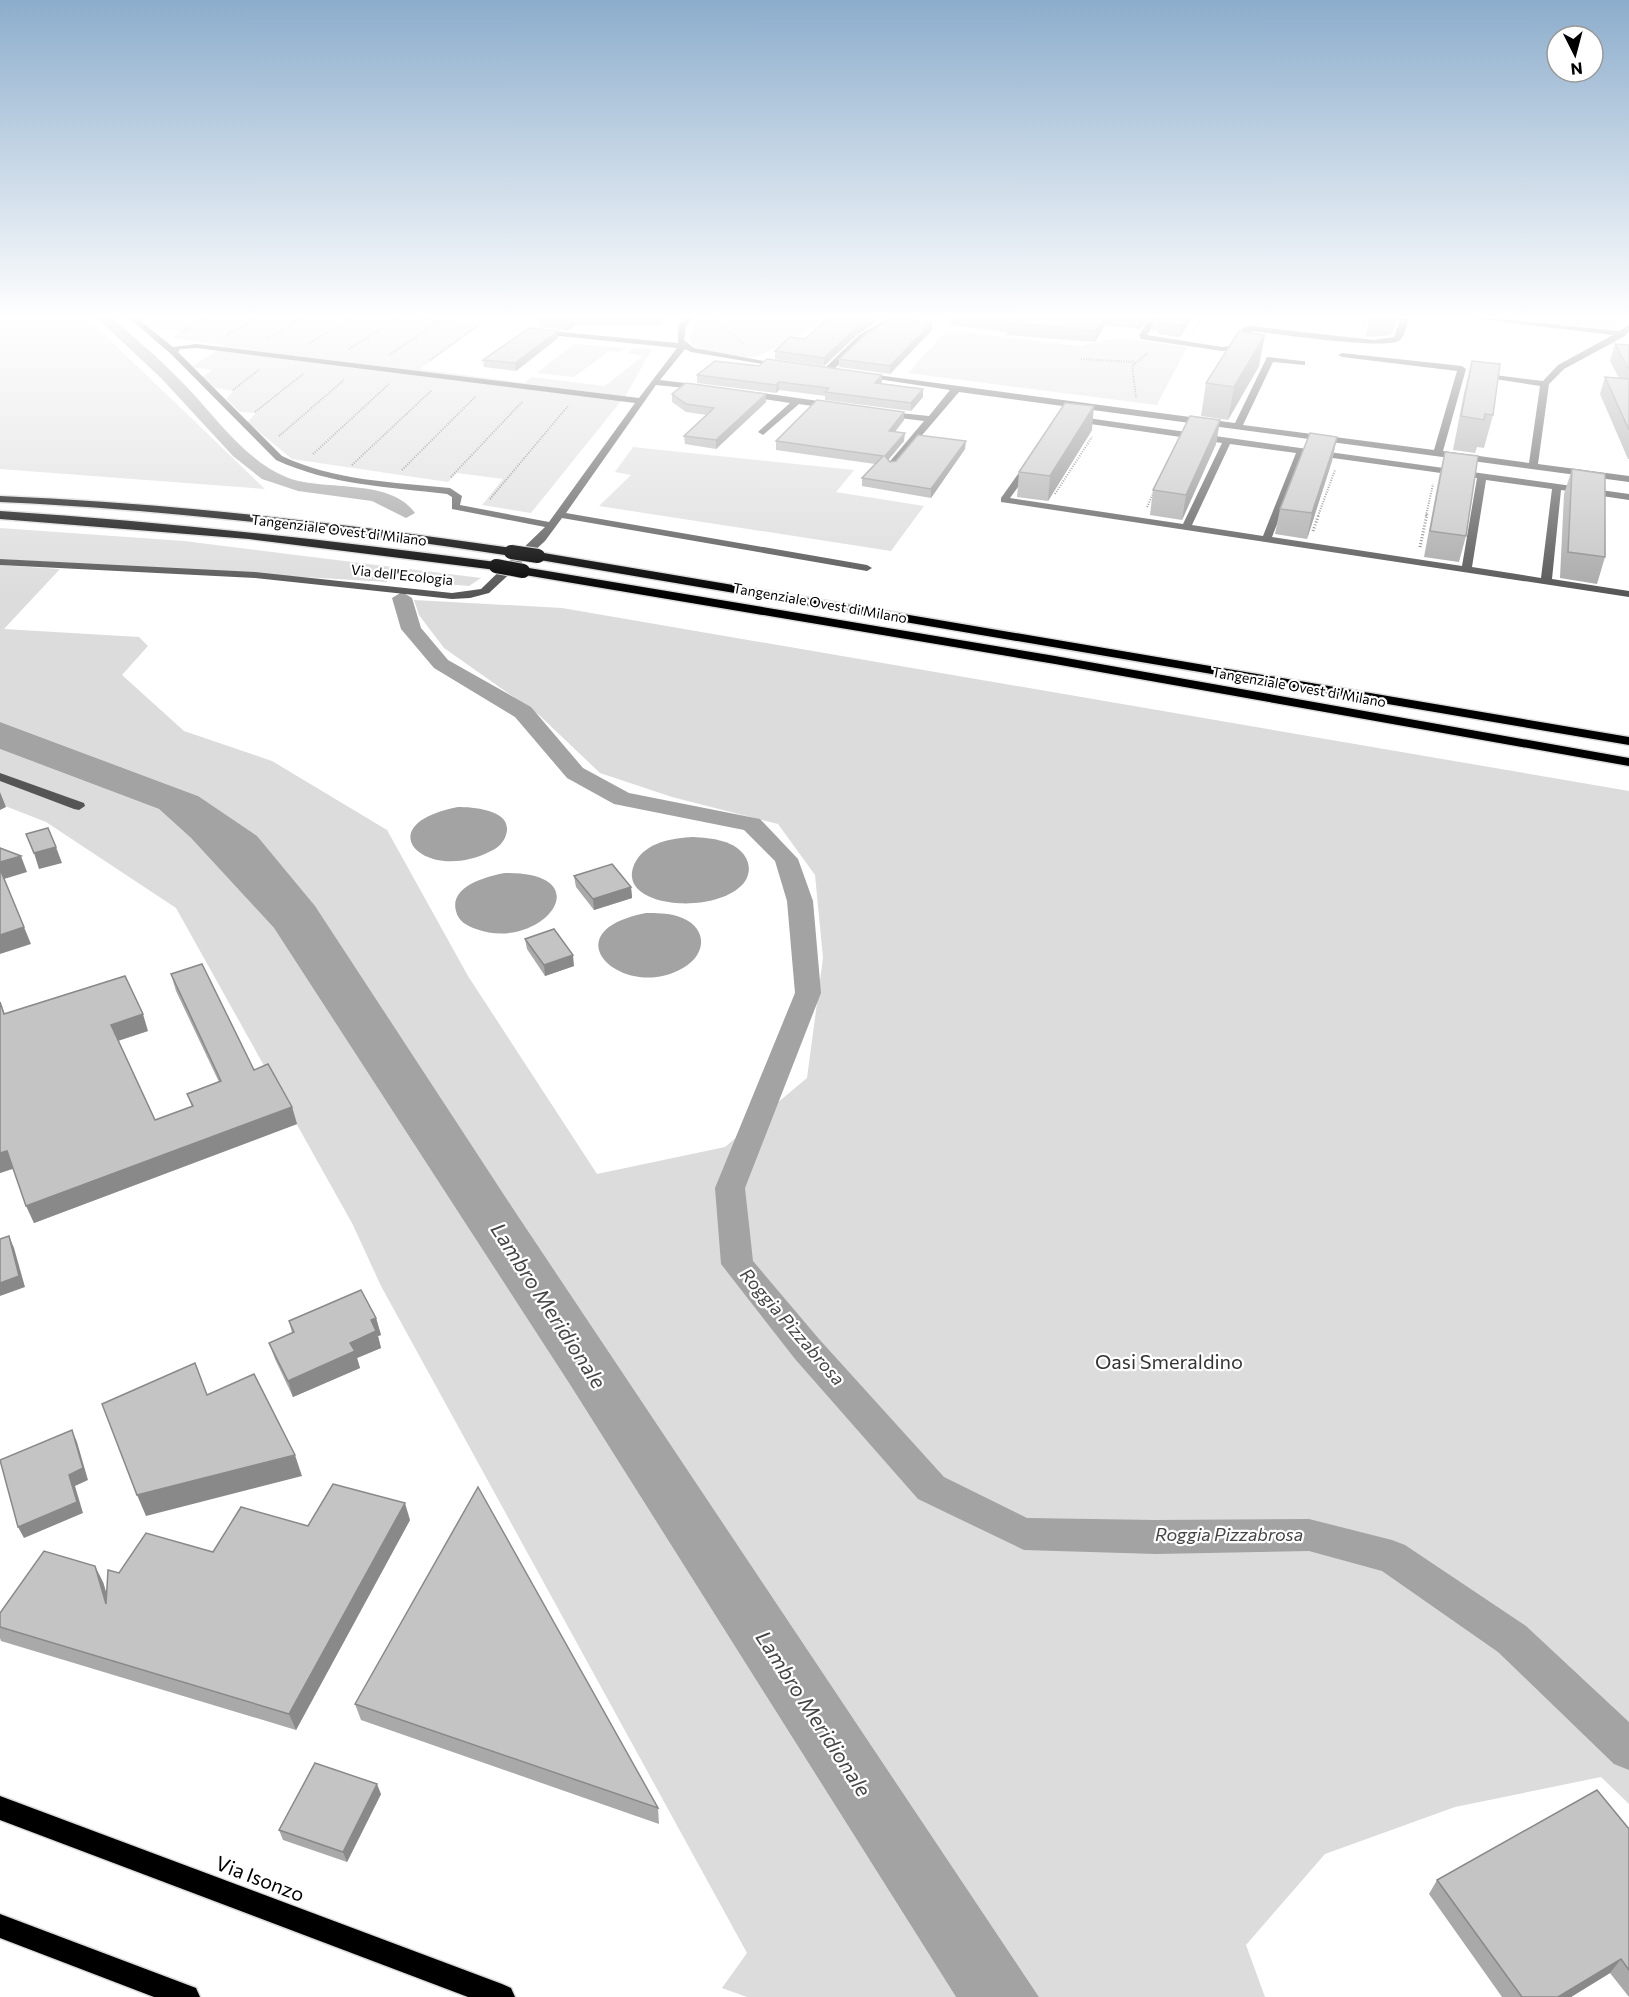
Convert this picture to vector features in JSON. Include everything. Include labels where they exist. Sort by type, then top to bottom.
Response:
[{"type":"highway","name":"Tangenziale Ovest di Milano","points":[[0,499],[83,502],[280,520],[512,552],[1629,741]]},
{"type":"highway","name":"Tangenziale Ovest di Milano","points":[[0,515],[99,520],[496,566],[1055,660],[1629,762]]},
{"type":"main road","name":"Via Isonzo","points":[[0,1808],[502,1997]]},
{"type":"main road","points":[[0,1926],[187,1997]]},
{"type":"street","points":[[232,411],[279,458],[297,468],[340,477],[450,491],[457,496],[455,507],[478,514],[552,525]]},
{"type":"street","name":"Via dell'Ecologia","points":[[0,562],[255,575],[452,596],[470,595],[484,591],[541,539],[634,411]]},
{"type":"street","points":[[763,432],[786,411]]},
{"type":"street","points":[[891,466],[938,411]]},
{"type":"street","points":[[1066,411],[1062,418],[1629,497]]},
{"type":"street","points":[[1131,411],[1629,479]]},
{"type":"street","points":[[1238,426],[1245,411]]},
{"type":"street","points":[[1438,453],[1450,411]]},
{"type":"street","points":[[1533,466],[1540,411]]},
{"type":"street","points":[[875,412],[931,419]]},
{"type":"street","points":[[1186,528],[1227,441]]},
{"type":"street","points":[[1266,540],[1301,451]]},
{"type":"street","points":[[1036,454],[1004,500],[1629,594]]},
{"type":"street","points":[[1466,570],[1482,476]]},
{"type":"street","points":[[1546,582],[1557,487]]},
{"type":"street","points":[[560,515],[867,568]]},
{"type":"street","points":[[0,777],[79,806]]},
{"type":"path","points":[[243,422],[258,411]]},
{"type":"path","points":[[266,446],[310,411]]},
{"type":"path","points":[[297,468],[362,411]]},
{"type":"path","points":[[340,477],[409,411]]},
{"type":"path","points":[[389,483],[460,411]]},
{"type":"path","points":[[439,490],[512,411]]},
{"type":"path","points":[[478,514],[565,411]]},
{"type":"path","points":[[1046,507],[1101,423]]},
{"type":"path","points":[[1308,546],[1339,456]]},
{"type":"path","points":[[1416,562],[1435,470]]},
{"type":"path","points":[[1140,521],[1159,483]]},
{"type":"green space","points":[[0,411],[184,411],[265,489],[0,469]]},
{"type":"green space","points":[[613,411],[531,513],[482,505],[503,479],[457,473],[448,482],[292,459],[247,422],[256,413],[240,412]]},
{"type":"green space","points":[[633,447],[854,470],[836,492],[924,506],[891,551],[599,506],[631,475],[615,472]]},
{"type":"green space","points":[[0,528],[184,541],[481,578],[469,586],[420,582],[418,576],[388,572],[387,582],[0,559]]},
{"type":"green space","name":"Oasi Smeraldino","points":[[0,565],[60,569],[4,629],[139,637],[148,646],[122,675],[184,731],[272,761],[387,830],[468,976],[597,1174],[725,1147],[807,1078],[823,958],[815,875],[778,824],[672,797],[600,773],[539,715],[444,648],[419,615],[414,600],[562,608],[1629,791],[1629,1804],[1601,1777],[1455,1807],[1325,1854],[1246,1945],[1265,1997],[1039,1997],[480,1159],[198,796],[0,722]]},
{"type":"green space","points":[[0,749],[159,809],[191,838],[274,928],[569,1383],[956,1997],[747,1997],[722,1988],[747,1953],[381,1286],[353,1225],[176,908],[46,822],[0,804]]},
{"type":"water","name":"Lambro Meridionale","points":[[0,722],[198,796],[257,836],[315,906],[514,1210],[1039,1997],[956,1997],[569,1383],[274,928],[191,838],[159,809],[0,749]]},
{"type":"water","points":[[458,807],[482,809],[499,815],[507,827],[502,842],[494,850],[467,860],[445,861],[427,857],[415,849],[410,838],[415,826],[430,815]]},
{"type":"water","points":[[693,837],[722,841],[742,852],[748,861],[749,868],[743,884],[729,894],[710,901],[689,903],[668,902],[651,897],[638,889],[632,877],[636,861],[647,849],[661,842]]},
{"type":"water","points":[[505,873],[535,876],[552,885],[557,897],[552,910],[540,922],[522,930],[500,933],[476,929],[463,923],[456,911],[455,902],[458,895],[480,880]]},
{"type":"water","points":[[646,913],[677,916],[694,926],[701,940],[697,955],[691,962],[683,968],[660,976],[638,977],[619,971],[605,961],[599,948],[602,935],[617,922]]},
{"type":"building","points":[[711,411],[747,411],[716,440],[684,436]]},
{"type":"building","points":[[806,411],[898,411],[904,412],[889,431],[905,433],[885,456],[890,462],[896,461],[918,435],[966,441],[931,489],[862,478],[883,456],[776,441]]},
{"type":"building","points":[[1060,411],[1091,411],[1050,476],[1019,472]]},
{"type":"building","points":[[1462,411],[1494,411],[1493,415],[1485,414],[1484,420],[1461,416]]},
{"type":"building","points":[[1620,411],[1629,411],[1629,430]]},
{"type":"building","points":[[1190,416],[1220,420],[1186,495],[1153,490]]},
{"type":"building","points":[[1310,433],[1337,437],[1312,513],[1280,509]]},
{"type":"building","points":[[1445,452],[1478,456],[1466,536],[1430,531]]},
{"type":"building","points":[[1572,469],[1605,474],[1605,557],[1568,552]]},
{"type":"building","points":[[48,828],[56,847],[34,853],[26,834]]},
{"type":"building","points":[[0,848],[21,856],[0,862]]},
{"type":"building","points":[[612,864],[631,887],[593,899],[574,876]]},
{"type":"building","points":[[0,869],[24,927],[0,935]]},
{"type":"building","points":[[554,929],[573,955],[544,965],[525,939]]},
{"type":"building","points":[[202,964],[254,1070],[268,1064],[292,1107],[26,1206],[7,1151],[0,1153],[0,1002],[4,1014],[125,976],[143,1014],[111,1025],[155,1120],[193,1106],[187,1094],[221,1081],[171,974]]},
{"type":"building","points":[[9,1236],[19,1276],[0,1283],[0,1239]]},
{"type":"building","points":[[361,1290],[376,1318],[371,1320],[376,1331],[350,1343],[355,1351],[288,1381],[269,1343],[294,1332],[289,1321]]},
{"type":"building","points":[[195,1363],[207,1395],[254,1374],[295,1455],[137,1495],[102,1404]]},
{"type":"building","points":[[72,1430],[83,1468],[69,1475],[77,1502],[18,1527],[0,1460]]},
{"type":"building","points":[[333,1484],[405,1503],[289,1714],[0,1627],[0,1613],[44,1551],[95,1566],[106,1604],[108,1570],[119,1573],[146,1533],[213,1552],[241,1507],[308,1526]]},
{"type":"building","points":[[478,1487],[658,1808],[355,1704]]},
{"type":"building","points":[[315,1763],[377,1784],[343,1852],[279,1830]]},
{"type":"building","points":[[1597,1790],[1629,1829],[1629,1970],[1621,1959],[1558,1997],[1522,1997],[1437,1880]]},
{"type":"waterway","points":[[201,411],[239,452],[268,475],[298,486],[347,491],[378,498],[406,513]]},
{"type":"waterway","points":[[404,574],[404,584]]},
{"type":"waterway","name":"Roggia Pizzabrosa","points":[[402,598],[411,629],[441,664],[523,712],[575,773],[622,799],[752,824],[786,859],[800,901],[808,993],[730,1188],[737,1264],[807,1349],[931,1488],[1024,1534],[1156,1537],[1309,1535],[1392,1557],[1512,1639],[1629,1750]]}]
